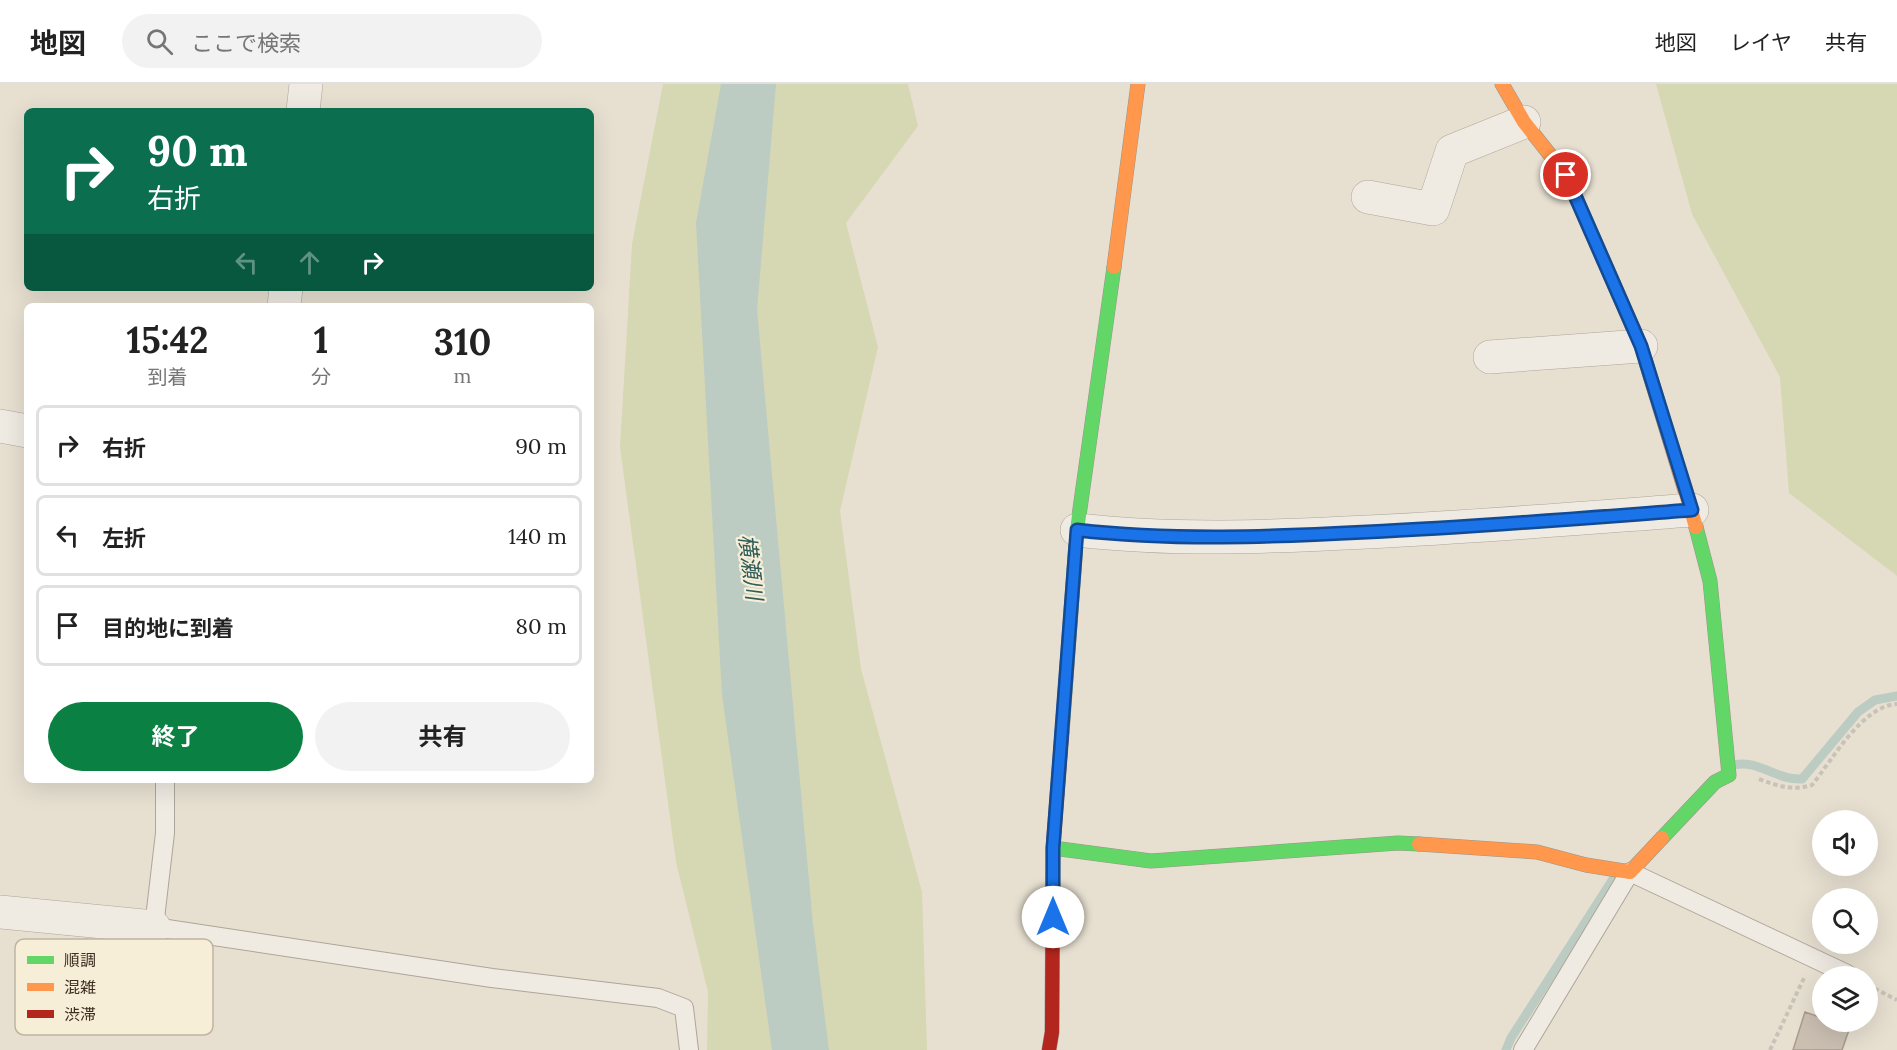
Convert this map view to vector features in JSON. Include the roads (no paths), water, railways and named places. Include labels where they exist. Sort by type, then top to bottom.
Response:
[{"type":"street","points":[[303,108],[306,84]]},
{"type":"street","points":[[1049,1050],[1052,1032],[1053,848],[1077,530],[1098,395],[1138,84]]},
{"type":"street","points":[[1053,848],[1151,861],[1398,843],[1537,852],[1586,865],[1630,872],[1715,782],[1729,775],[1710,580],[1692,510],[1641,346],[1566,175],[1524,122],[1502,84]]},
{"type":"street","points":[[1368,197],[1433,208],[1452,151],[1524,122]]},
{"type":"street","points":[[1490,357],[1641,346]]},
{"type":"street","points":[[0,426],[24,430]]},
{"type":"street","points":[[1077,530],[1129,536],[1252,538],[1460,527],[1692,510]]},
{"type":"street","points":[[0,912],[154,927]]},
{"type":"lane","points":[[165,783],[165,833],[154,927],[480,976],[658,998],[684,1008],[689,1033],[689,1050]]},
{"type":"lane","points":[[1523,1050],[1630,872],[1830,966]]},
{"type":"water","name":"横瀬川","points":[[721,84],[776,84],[757,310],[813,924],[829,1050],[772,1050],[722,695],[696,223]]},
{"type":"waterway","points":[[1734,765],[1751,765],[1784,777],[1802,779],[1858,712],[1875,700],[1897,696]]},
{"type":"waterway","points":[[1506,1050],[1511,1038],[1615,876]]}]
